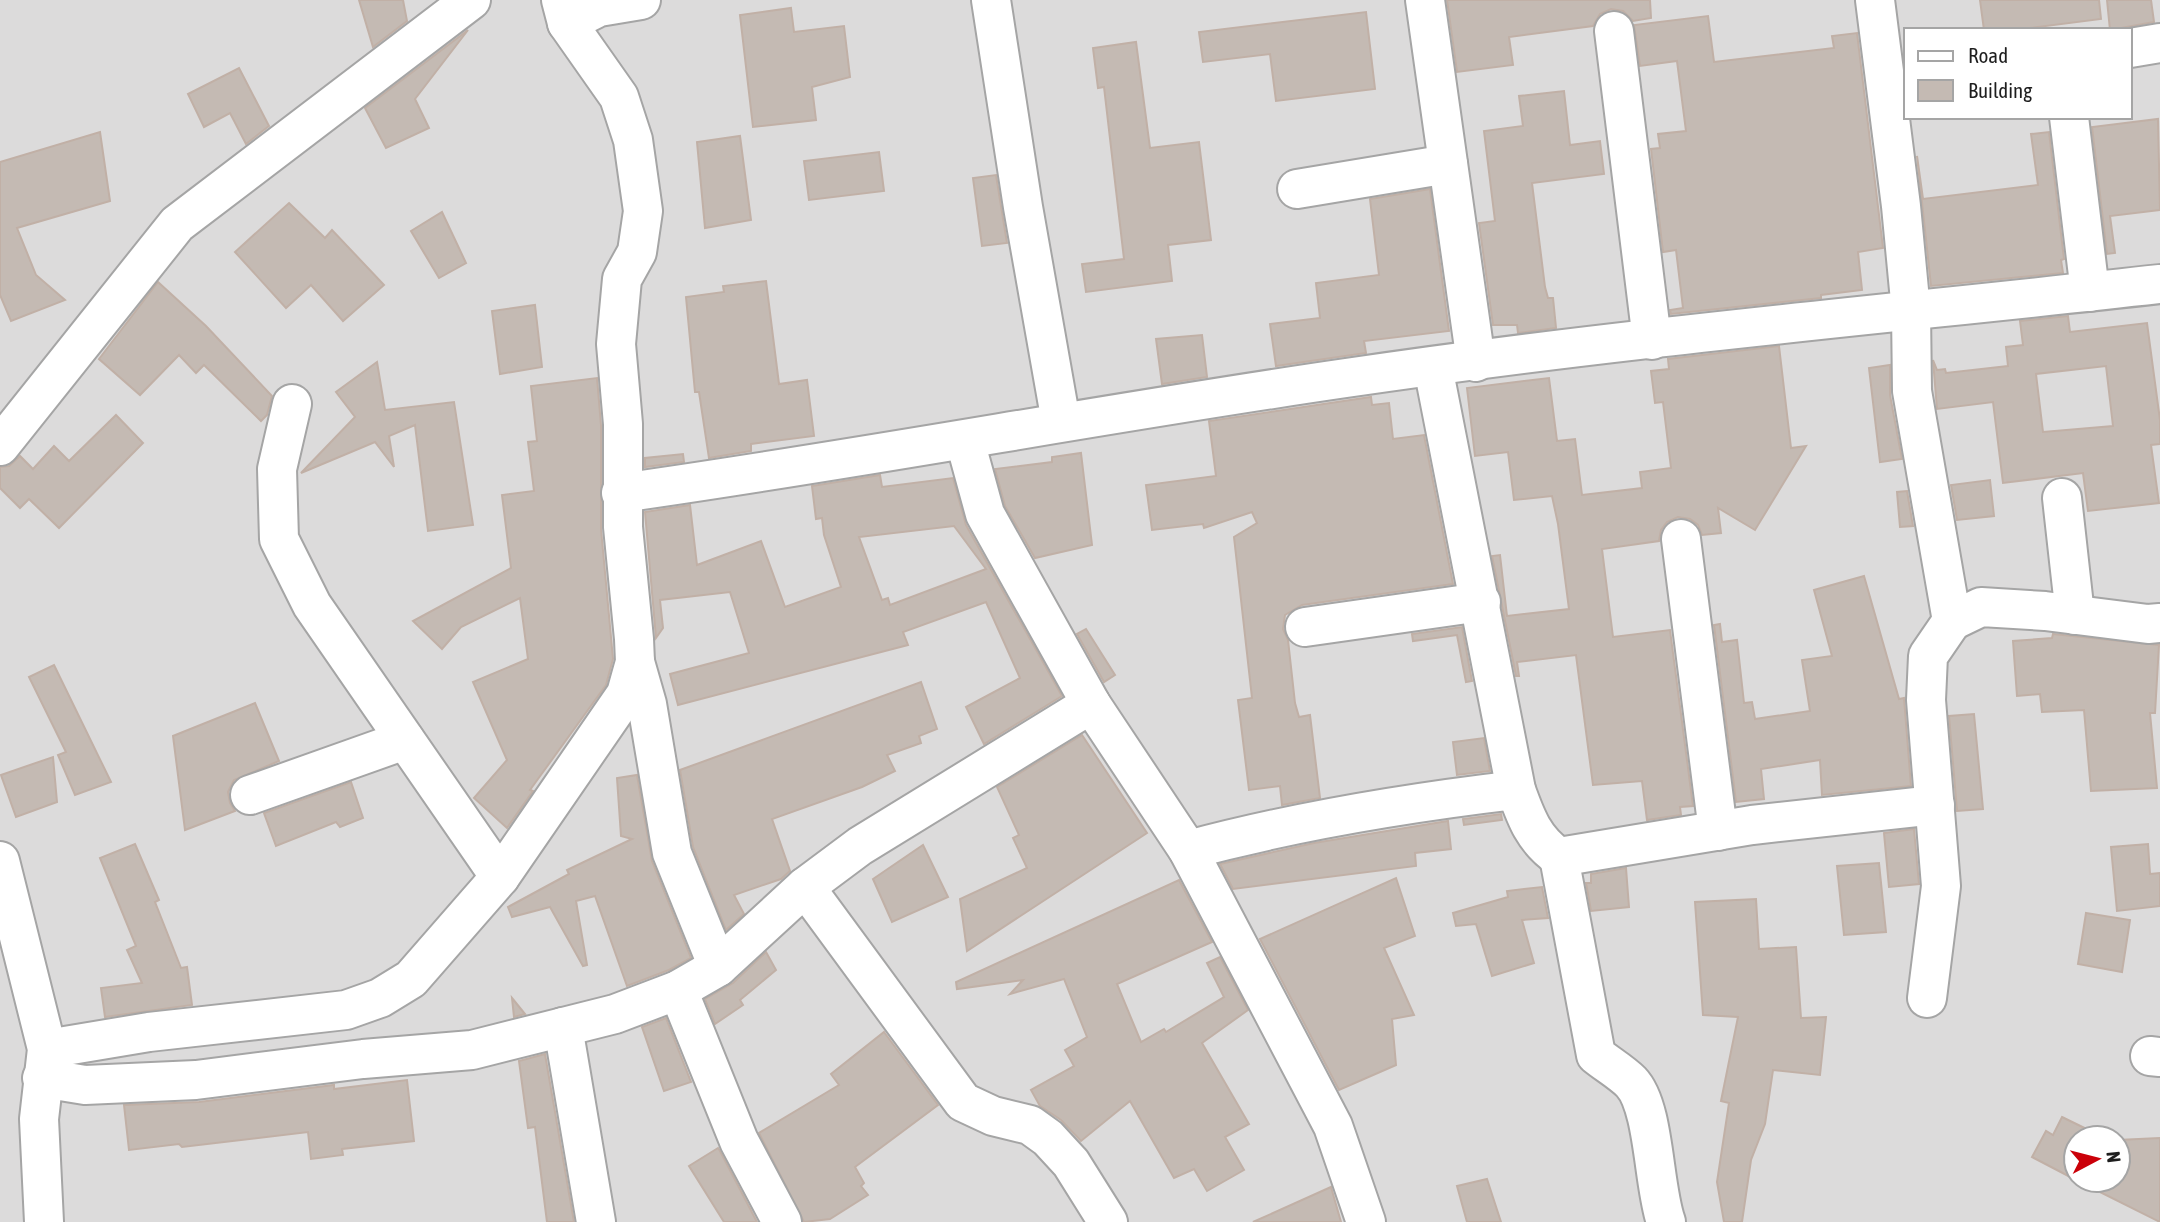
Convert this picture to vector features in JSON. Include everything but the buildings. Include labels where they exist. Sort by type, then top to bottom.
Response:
[{"type":"street","points":[[0,446],[177,224],[471,0]]},
{"type":"street","points":[[641,0],[564,12],[619,97],[633,140],[643,211],[637,251],[622,279],[616,344],[623,424],[621,493],[635,662],[647,704],[671,853],[718,967]]},
{"type":"street","points":[[991,0],[1023,207],[1061,422]]},
{"type":"street","points":[[1425,0],[1476,362]]},
{"type":"street","points":[[1875,0],[1911,311],[1912,391],[1952,621]]},
{"type":"street","points":[[1614,31],[1652,340]]},
{"type":"street","points":[[2132,48],[2160,44]]},
{"type":"street","points":[[2069,119],[2090,292]]},
{"type":"street","points":[[1297,189],[1448,164]]},
{"type":"street","points":[[621,493],[965,440],[1061,422],[1433,367],[2160,284]]},
{"type":"street","points":[[1433,367],[1516,790],[1527,821],[1541,845],[1559,857],[1718,831],[1935,805]]},
{"type":"street","points":[[292,404],[277,468],[279,540],[312,605],[500,877]]},
{"type":"street","points":[[965,440],[985,514],[1091,704],[1188,850],[1332,1126],[1366,1222]]},
{"type":"street","points":[[2062,498],[2075,615]]},
{"type":"street","points":[[1681,539],[1718,831]]},
{"type":"street","points":[[1305,627],[1481,602]]},
{"type":"street","points":[[1927,998],[1941,886],[1926,700],[1928,656],[1952,621],[1981,607],[2160,623]]},
{"type":"street","points":[[44,1064],[149,1032],[346,1010],[380,998],[411,979],[500,877],[626,694],[635,662]]},
{"type":"street","points":[[44,1064],[85,1085],[196,1080],[472,1050],[615,1014],[678,990],[718,967],[805,887],[860,846],[1091,704]]},
{"type":"street","points":[[250,795],[405,740]]},
{"type":"street","points":[[1188,850],[1251,833],[1340,816],[1516,790]]},
{"type":"street","points":[[1559,857],[1596,1055],[1632,1083],[1647,1119],[1660,1203],[1666,1222]]},
{"type":"street","points":[[0,860],[44,1064],[38,1119],[44,1222]]},
{"type":"street","points":[[805,887],[963,1102],[993,1116],[1030,1125],[1048,1138],[1071,1163],[1108,1222]]},
{"type":"street","points":[[678,990],[739,1141],[782,1222]]},
{"type":"street","points":[[563,1027],[597,1222]]},
{"type":"shaded area","points":[[0,0],[2160,0],[2160,1222],[0,1222]]}]
